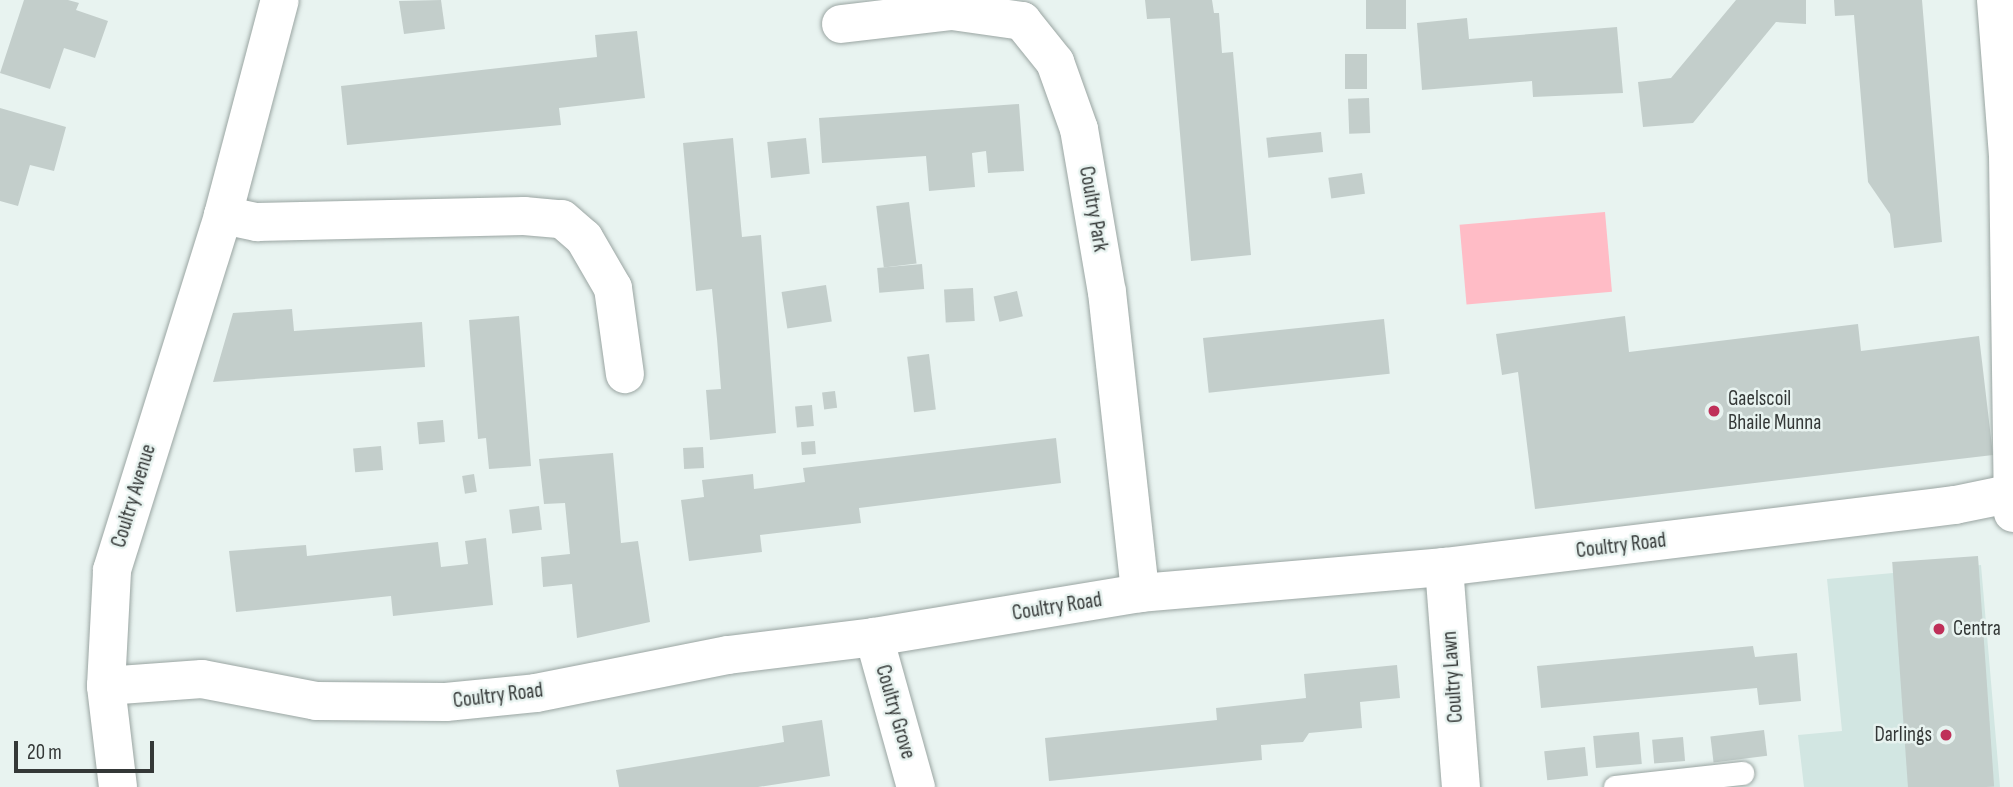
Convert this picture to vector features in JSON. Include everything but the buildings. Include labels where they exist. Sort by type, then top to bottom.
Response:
[{"type":"street","name":"Coultry Avenue","points":[[118,787],[106,687],[111,569],[223,215],[281,0]]},
{"type":"street","points":[[1996,0],[2010,155],[2012,500]]},
{"type":"street","name":"Coultry Park","points":[[841,24],[952,10],[1022,21],[1055,62],[1079,129],[1107,292],[1140,593]]},
{"type":"street","points":[[223,215],[257,222],[524,216],[562,219],[584,238],[613,288],[625,374]]},
{"type":"street","name":"Coultry Road","points":[[106,687],[202,679],[316,701],[446,702],[537,693],[728,655],[874,637],[1140,593],[1444,567],[2012,500]]},
{"type":"street","name":"Coultry Lawn","points":[[1444,567],[1461,787]]},
{"type":"street","name":"Coultry Grove","points":[[874,637],[916,787]]},
{"type":"lane","points":[[1615,787],[1742,773]]},
{"type":"shaded area","points":[[1605,212],[1612,292],[1467,304],[1460,225]]},
{"type":"shaded area","points":[[1981,565],[2000,787],[1804,787],[1798,735],[1842,731],[1827,579]]},
{"type":"place","name":"Gaelscoil Bhaile Munna","points":[[1714,411]]},
{"type":"place","name":"Centra","points":[[1939,629]]},
{"type":"place","name":"Darlings","points":[[1946,735]]}]
